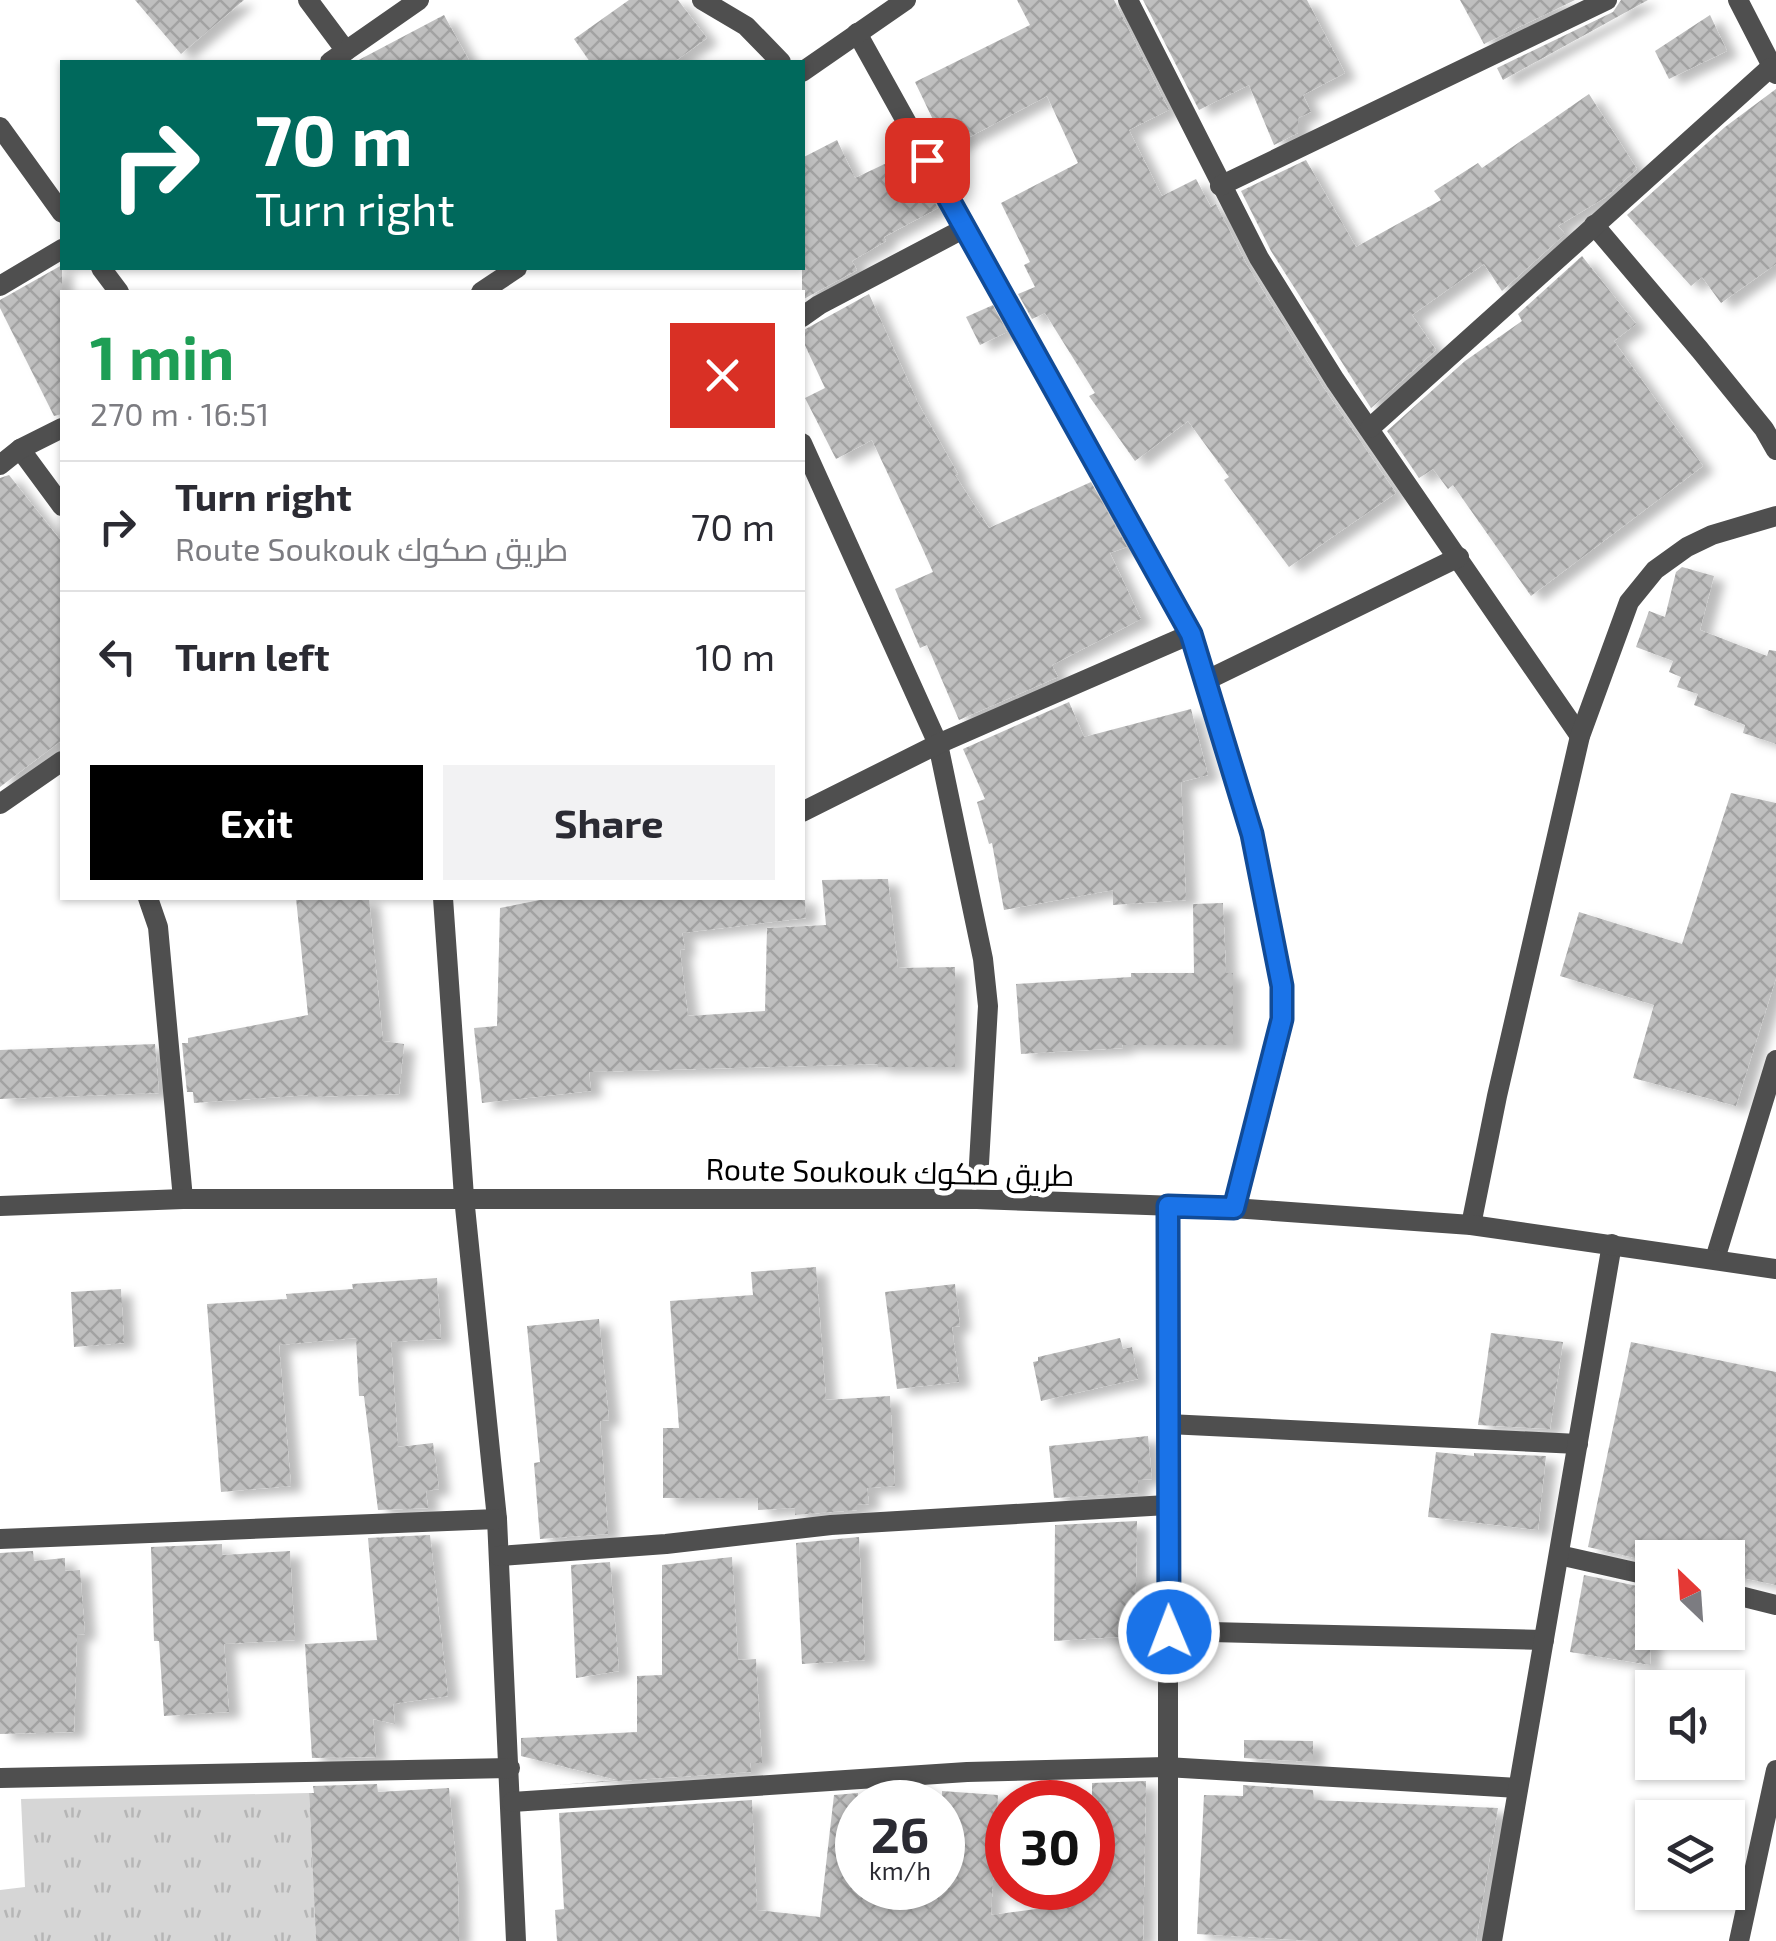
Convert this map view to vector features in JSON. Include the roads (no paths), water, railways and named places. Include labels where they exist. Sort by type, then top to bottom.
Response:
[{"type":"street","points":[[308,0],[338,57],[420,0]]},
{"type":"street","points":[[702,0],[746,26],[779,60]]},
{"type":"street","points":[[805,70],[906,0]]},
{"type":"street","points":[[1128,0],[1259,258],[1336,380],[1580,736]]},
{"type":"street","points":[[1220,186],[1607,0]]},
{"type":"street","points":[[1370,428],[1594,225],[1773,71],[1738,0]]},
{"type":"street","points":[[857,34],[1191,634],[1252,834],[1282,986],[1277,1047],[1234,1208]]},
{"type":"street","points":[[0,127],[60,210]]},
{"type":"street","points":[[1594,225],[1764,429],[1776,450]]},
{"type":"street","points":[[805,314],[965,228]]},
{"type":"street","points":[[0,286],[60,249]]},
{"type":"street","points":[[484,290],[515,270]]},
{"type":"street","points":[[0,465],[60,429]]},
{"type":"street","points":[[20,450],[60,503]]},
{"type":"street","points":[[805,450],[938,744],[988,1006],[977,1199]]},
{"type":"street","points":[[1471,1225],[1580,736],[1629,602],[1639,587],[1687,547],[1776,516]]},
{"type":"street","points":[[1205,681],[1459,557]]},
{"type":"street","points":[[805,810],[938,744],[1191,634]]},
{"type":"street","points":[[0,804],[60,762]]},
{"type":"street","points":[[149,900],[158,927],[183,1198]]},
{"type":"street","points":[[443,900],[464,1197],[497,1520],[516,1941]]},
{"type":"street","points":[[1715,1259],[1776,1060]]},
{"type":"street","name":"Route Soukouk طريق صكوك","points":[[0,1206],[183,1198],[464,1197],[977,1199],[1234,1208],[1471,1225],[1776,1269]]},
{"type":"street","points":[[1168,1206],[1168,1941]]},
{"type":"street","points":[[1492,1941],[1612,1244]]},
{"type":"street","points":[[1168,1424],[1578,1444]]},
{"type":"street","points":[[498,1556],[666,1544],[832,1525],[1166,1505]]},
{"type":"street","points":[[0,1539],[497,1520]]},
{"type":"street","points":[[1559,1555],[1635,1572]]},
{"type":"street","points":[[1745,1598],[1776,1604]]},
{"type":"street","points":[[1169,1632],[1544,1640]]},
{"type":"street","points":[[512,1802],[968,1772],[1166,1767],[1518,1788]]},
{"type":"street","points":[[0,1778],[510,1768]]},
{"type":"street","points":[[1738,1941],[1776,1770]]}]
